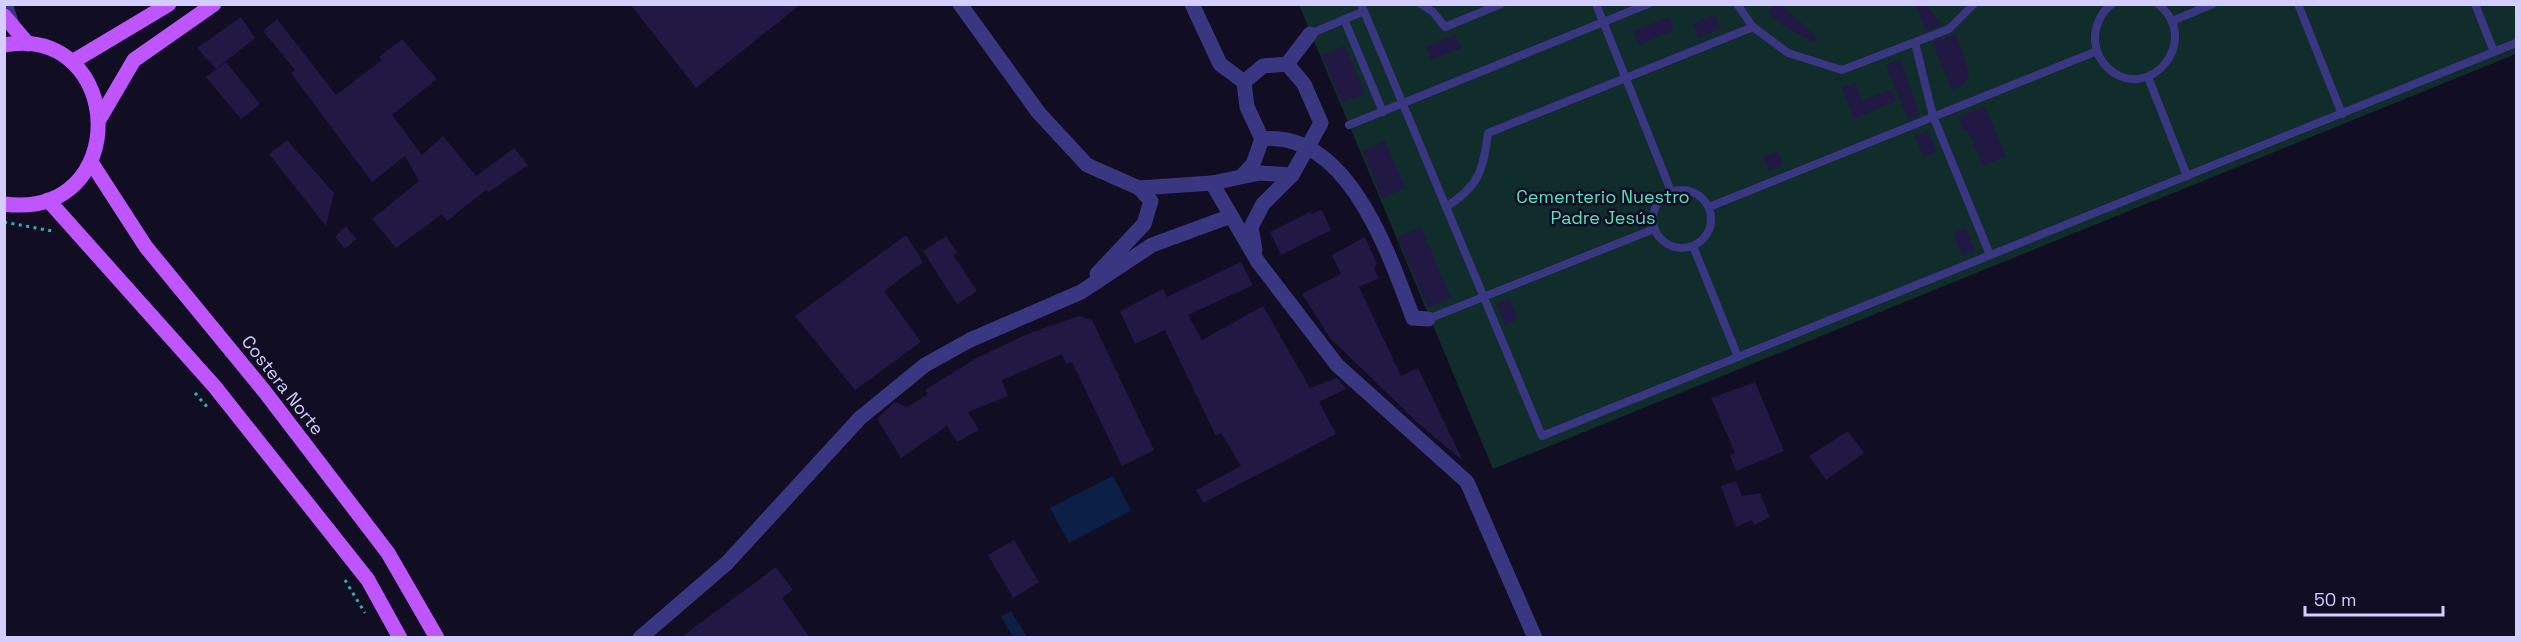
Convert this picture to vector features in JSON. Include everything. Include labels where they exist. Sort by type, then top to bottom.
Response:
[{"type":"main road","points":[[72,62],[148,20],[170,4]]},
{"type":"main road","points":[[100,118],[134,60],[214,4]]},
{"type":"main road","points":[[8,20],[28,44]]},
{"type":"main road","points":[[4,45],[28,44],[51,50],[72,62],[92,87],[100,118],[99,141],[91,162],[73,185],[48,200],[26,205],[4,204]]},
{"type":"main road","name":"Costera Norte","points":[[91,162],[146,247],[265,392],[388,553],[437,638]]},
{"type":"main road","points":[[48,200],[215,387],[368,580],[400,638]]},
{"type":"street","points":[[5,4],[8,20]]},
{"type":"street","points":[[960,4],[1038,112],[1087,165],[1139,188],[1151,201],[1144,224],[1081,292]]},
{"type":"street","points":[[1192,4],[1220,64],[1244,82],[1247,106],[1262,139],[1253,164],[1242,176]]},
{"type":"street","points":[[1244,82],[1263,66],[1287,64],[1311,34]]},
{"type":"street","points":[[1258,262],[1251,227],[1263,204],[1292,174],[1321,123],[1304,84],[1287,64]]},
{"type":"street","points":[[1262,139],[1278,138],[1296,141],[1309,147],[1353,188],[1374,221],[1413,318],[1428,319]]},
{"type":"street","points":[[1139,188],[1212,183],[1260,173],[1292,174]]},
{"type":"street","points":[[1212,183],[1258,262],[1337,365],[1467,482],[1535,638]]},
{"type":"street","points":[[640,638],[727,564],[861,418],[925,365],[970,340],[1081,292],[1152,245],[1231,216]]},
{"type":"lane","points":[[1421,4],[1433,12],[1445,27],[1501,4]]},
{"type":"lane","points":[[1596,4],[1671,191]]},
{"type":"lane","points":[[1349,125],[1648,4]]},
{"type":"lane","points":[[1737,4],[1753,27],[1788,53],[1842,70],[1948,29],[1974,4]]},
{"type":"lane","points":[[2112,4],[2100,17],[2096,28],[2097,51],[2102,62],[2123,77],[2148,76],[2160,70],[2169,60],[2175,48],[2176,34],[2172,21],[2158,4]]},
{"type":"lane","points":[[2172,21],[2212,4]]},
{"type":"lane","points":[[2298,4],[2342,114]]},
{"type":"lane","points":[[2475,4],[2494,52]]},
{"type":"lane","points":[[1311,34],[1363,8],[1542,435],[2517,43]]},
{"type":"lane","points":[[1344,19],[1383,112]]},
{"type":"lane","points":[[1446,207],[1468,193],[1476,180],[1485,157],[1488,133],[1753,27]]},
{"type":"lane","points":[[1915,43],[1933,116],[1990,255]]},
{"type":"lane","points":[[1709,207],[2097,51]]},
{"type":"lane","points":[[2148,76],[2187,176]]},
{"type":"lane","points":[[1688,190],[1704,199],[1709,207],[1712,216],[1708,234],[1694,246],[1684,249],[1666,244],[1654,229],[1652,220],[1657,203],[1671,191],[1688,190]]},
{"type":"lane","points":[[1428,319],[1654,229]]},
{"type":"lane","points":[[1694,246],[1738,357]]},
{"type":"path","points":[[4,222],[32,225],[55,232]]},
{"type":"path","points":[[195,392],[209,409]]},
{"type":"path","points":[[340,572],[369,620]]},
{"type":"green space","name":"Cementerio Nuestro Padre Jesús","points":[[2516,4],[2516,54],[1493,469],[1299,5]]},
{"type":"water","points":[[1113,476],[1131,511],[1069,543],[1050,508]]},
{"type":"water","points":[[1011,611],[1027,637],[1013,637],[1001,617]]},
{"type":"building","points":[[630,4],[801,4],[696,88]]},
{"type":"building","points":[[1774,4],[1780,4],[1817,37],[1814,42],[1782,25],[1768,12]]},
{"type":"building","points":[[1915,4],[1925,4],[1943,25],[1926,31]]},
{"type":"building","points":[[1715,15],[1720,29],[1698,38],[1693,24]]},
{"type":"building","points":[[241,17],[255,38],[216,69],[197,48]]},
{"type":"building","points":[[1669,17],[1674,30],[1639,45],[1633,31]]},
{"type":"building","points":[[277,19],[336,95],[382,60],[379,57],[402,39],[437,79],[392,115],[422,155],[443,136],[476,176],[514,148],[528,165],[489,192],[486,190],[447,221],[442,214],[396,248],[372,219],[419,181],[405,156],[372,182],[291,73],[295,70],[263,31]]},
{"type":"building","points":[[1956,34],[1969,74],[1965,83],[1952,90],[1932,42]]},
{"type":"building","points":[[1455,35],[1461,48],[1431,60],[1426,47]]},
{"type":"building","points":[[1345,46],[1365,94],[1342,103],[1322,55]]},
{"type":"building","points":[[1900,59],[1920,115],[1908,120],[1886,65]]},
{"type":"building","points":[[226,62],[260,104],[241,119],[206,77]]},
{"type":"building","points":[[1855,83],[1862,101],[1891,89],[1896,101],[1854,119],[1842,88]]},
{"type":"building","points":[[1985,107],[2006,156],[1983,166],[1967,129],[1963,130],[1958,117]]},
{"type":"building","points":[[1928,131],[1937,152],[1924,157],[1915,136]]},
{"type":"building","points":[[287,140],[334,193],[326,226],[269,154]]},
{"type":"building","points":[[1385,141],[1405,188],[1382,198],[1363,151]]},
{"type":"building","points":[[1777,151],[1783,165],[1769,171],[1763,157]]},
{"type":"building","points":[[1322,210],[1331,230],[1281,255],[1270,232],[1310,212],[1312,214]]},
{"type":"building","points":[[346,226],[356,239],[345,249],[335,237]]},
{"type":"building","points":[[1421,227],[1451,298],[1428,308],[1398,237]]},
{"type":"building","points":[[1966,228],[1975,251],[1962,256],[1953,233]]},
{"type":"building","points":[[906,235],[923,262],[884,291],[921,342],[855,390],[795,316]]},
{"type":"building","points":[[946,236],[957,253],[953,255],[977,291],[957,304],[923,251]]},
{"type":"building","points":[[1365,237],[1377,264],[1374,268],[1379,278],[1359,287],[1401,376],[1418,368],[1463,461],[1418,423],[1330,338],[1302,294],[1341,274],[1332,255]]},
{"type":"building","points":[[1241,262],[1253,285],[1188,315],[1202,340],[1263,306],[1310,388],[1337,378],[1346,389],[1319,402],[1336,434],[1203,503],[1196,490],[1241,466],[1221,433],[1216,436],[1165,330],[1135,344],[1120,311],[1163,289],[1167,297]]},
{"type":"building","points":[[1510,298],[1518,319],[1505,325],[1497,304]]},
{"type":"building","points":[[1079,316],[1092,320],[1154,450],[1122,466],[1072,362],[1066,364],[1062,354],[1002,380],[1008,396],[968,412],[979,430],[957,442],[947,426],[901,458],[877,419],[895,402],[908,407],[928,394],[925,390],[975,359],[1027,334]]},
{"type":"building","points":[[1755,382],[1784,451],[1736,471],[1730,456],[1735,453],[1711,398]]},
{"type":"building","points":[[1848,431],[1864,453],[1826,480],[1809,456]]},
{"type":"building","points":[[1736,481],[1742,496],[1760,493],[1770,517],[1754,525],[1752,520],[1736,527],[1721,486]]},
{"type":"building","points":[[1014,540],[1039,582],[1013,598],[988,555]]},
{"type":"building","points":[[776,567],[793,590],[782,598],[810,638],[680,638]]}]
